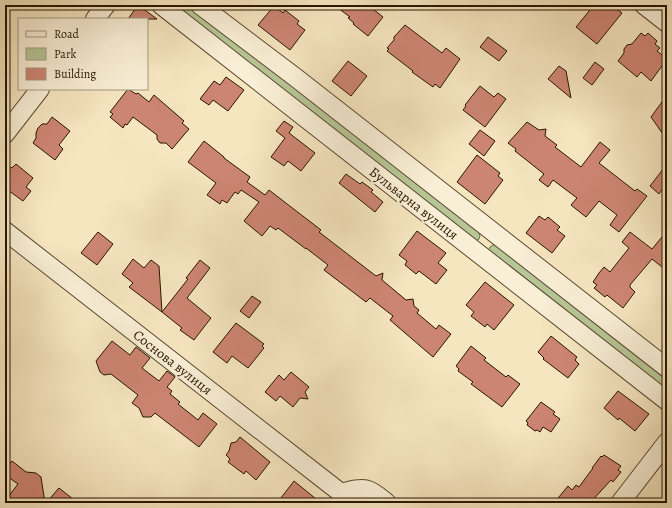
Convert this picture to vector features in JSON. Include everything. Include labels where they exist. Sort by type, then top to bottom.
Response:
[{"type":"street","points":[[96,18],[106,5]]},
{"type":"street","name":"Бульварна вулиця","points":[[161,5],[667,401]]},
{"type":"street","name":"Бульварна вулиця","points":[[200,5],[349,119],[667,368]]},
{"type":"street","points":[[644,5],[667,22]]},
{"type":"street","points":[[5,134],[39,90]]},
{"type":"street","name":"Соснова вулиця","points":[[5,231],[341,498],[359,488],[365,488],[371,490],[388,503]]},
{"type":"street","points":[[478,253],[493,233]]},
{"type":"street","points":[[620,503],[667,442]]},
{"type":"green space","points":[[172,5],[191,5],[477,228],[480,236],[479,239],[476,241]]},
{"type":"green space","points":[[493,245],[498,246],[667,377],[667,393],[488,251]]},
{"type":"building","points":[[138,5],[157,19],[148,18],[129,18]]},
{"type":"building","points":[[334,5],[368,5],[383,17],[368,36],[353,24],[354,23],[348,18],[350,17]]},
{"type":"building","points":[[594,5],[611,5],[622,13],[597,44],[576,27]]},
{"type":"building","points":[[274,6],[283,13],[285,10],[299,21],[297,24],[305,30],[290,50],[258,25]]},
{"type":"building","points":[[405,25],[442,53],[446,48],[460,59],[440,88],[435,84],[433,87],[387,51],[389,49],[387,48],[394,40],[394,37]]},
{"type":"building","points":[[641,33],[645,36],[648,33],[657,41],[655,44],[660,48],[657,51],[667,59],[651,81],[641,72],[637,77],[618,61],[624,53],[624,49],[627,45],[632,44]]},
{"type":"building","points":[[488,37],[507,51],[499,61],[480,47]]},
{"type":"building","points":[[348,61],[367,76],[351,96],[332,81]]},
{"type":"building","points":[[595,62],[604,69],[592,85],[583,78]]},
{"type":"building","points":[[559,66],[566,71],[571,98],[548,79]]},
{"type":"building","points":[[226,77],[244,90],[228,111],[213,100],[209,105],[200,99],[214,81],[220,85]]},
{"type":"building","points":[[480,86],[494,97],[498,93],[506,99],[485,127],[463,110],[466,106],[465,105]]},
{"type":"building","points":[[127,90],[136,94],[138,93],[149,102],[154,95],[184,121],[182,123],[189,129],[172,149],[166,143],[160,143],[157,139],[157,135],[133,117],[127,125],[125,124],[123,128],[110,117],[113,114],[110,112]]},
{"type":"building","points":[[667,95],[667,140],[651,117]]},
{"type":"building","points":[[52,117],[70,131],[59,145],[63,149],[55,160],[33,143],[36,138],[38,128],[42,124],[47,124]]},
{"type":"building","points":[[284,121],[293,127],[289,133],[315,153],[301,171],[288,161],[284,166],[271,157],[285,138],[276,131]]},
{"type":"building","points":[[527,122],[539,130],[546,129],[545,136],[557,145],[555,147],[581,167],[600,142],[610,150],[599,163],[635,191],[637,189],[647,196],[619,232],[610,225],[617,215],[599,201],[586,217],[571,205],[577,198],[553,180],[548,187],[539,180],[544,174],[515,151],[516,149],[508,143]]},
{"type":"building","points":[[480,130],[495,141],[484,156],[469,144]]},
{"type":"building","points":[[204,141],[250,177],[247,182],[265,195],[269,190],[321,230],[319,232],[376,276],[383,273],[382,280],[406,300],[413,299],[414,306],[419,310],[417,313],[436,329],[439,325],[451,334],[433,357],[390,320],[393,316],[370,298],[366,302],[324,270],[328,265],[306,248],[278,228],[276,230],[270,226],[262,236],[244,221],[259,202],[241,190],[238,194],[235,192],[227,203],[222,200],[220,204],[207,195],[216,183],[188,162]]},
{"type":"building","points":[[477,155],[500,173],[498,176],[503,180],[485,204],[457,182]]},
{"type":"building","points":[[16,164],[33,178],[26,187],[31,191],[23,201],[5,188],[5,170]]},
{"type":"building","points":[[667,164],[667,183],[659,194],[650,186]]},
{"type":"building","points":[[346,174],[360,184],[362,182],[373,190],[371,192],[383,202],[375,212],[339,183]]},
{"type":"building","points":[[539,216],[545,220],[548,217],[560,227],[557,230],[565,236],[552,253],[526,233]]},
{"type":"building","points":[[417,231],[446,253],[438,263],[447,270],[436,284],[419,271],[416,274],[405,265],[407,261],[399,255]]},
{"type":"building","points":[[667,231],[667,271],[652,259],[630,285],[635,292],[623,308],[607,295],[605,297],[594,288],[597,285],[593,282],[604,267],[610,272],[629,248],[622,242],[630,232],[652,249]]},
{"type":"building","points":[[98,232],[113,244],[97,265],[81,253]]},
{"type":"building","points":[[133,259],[144,268],[151,260],[159,266],[162,312],[129,287],[133,283],[122,274]]},
{"type":"building","points":[[200,260],[210,268],[187,298],[211,318],[194,340],[180,330],[182,328],[162,312],[188,279],[186,278]]},
{"type":"building","points":[[485,282],[514,305],[494,330],[487,324],[485,327],[471,316],[474,312],[466,305]]},
{"type":"building","points":[[252,296],[261,302],[249,318],[240,311]]},
{"type":"building","points":[[236,323],[264,344],[262,346],[264,348],[248,368],[232,356],[227,363],[213,352]]},
{"type":"building","points":[[551,336],[577,357],[575,360],[579,364],[568,378],[543,359],[544,358],[538,352]]},
{"type":"building","points":[[112,341],[130,355],[136,347],[150,358],[142,368],[159,381],[167,371],[175,377],[167,387],[172,391],[170,394],[180,402],[178,404],[198,420],[203,413],[217,424],[199,447],[155,413],[151,417],[143,417],[139,408],[132,403],[138,395],[111,374],[104,375],[100,372],[96,361]]},
{"type":"building","points":[[471,346],[486,358],[484,360],[506,377],[508,375],[520,384],[502,407],[471,384],[473,382],[458,371],[459,369],[456,366]]},
{"type":"building","points":[[291,372],[309,387],[305,392],[308,399],[300,398],[293,407],[280,396],[276,401],[265,392],[279,375],[284,380]]},
{"type":"building","points":[[618,391],[649,414],[635,431],[619,418],[618,420],[604,408]]},
{"type":"building","points":[[541,402],[555,412],[553,414],[560,419],[551,432],[543,427],[540,432],[537,430],[535,431],[527,425],[528,423],[526,421]]},
{"type":"building","points":[[240,437],[270,462],[256,480],[246,471],[244,474],[228,462],[230,459],[226,455],[229,451],[231,443],[236,442]]},
{"type":"building","points":[[604,455],[621,466],[618,470],[621,472],[613,482],[611,480],[590,503],[554,503],[568,486],[572,490],[576,485],[579,487],[601,456],[602,457]]},
{"type":"building","points":[[12,461],[26,472],[36,473],[41,477],[45,503],[5,503],[18,484],[5,475],[5,469]]},
{"type":"building","points":[[294,481],[321,503],[277,503]]},
{"type":"building","points":[[59,488],[78,503],[46,503]]}]
